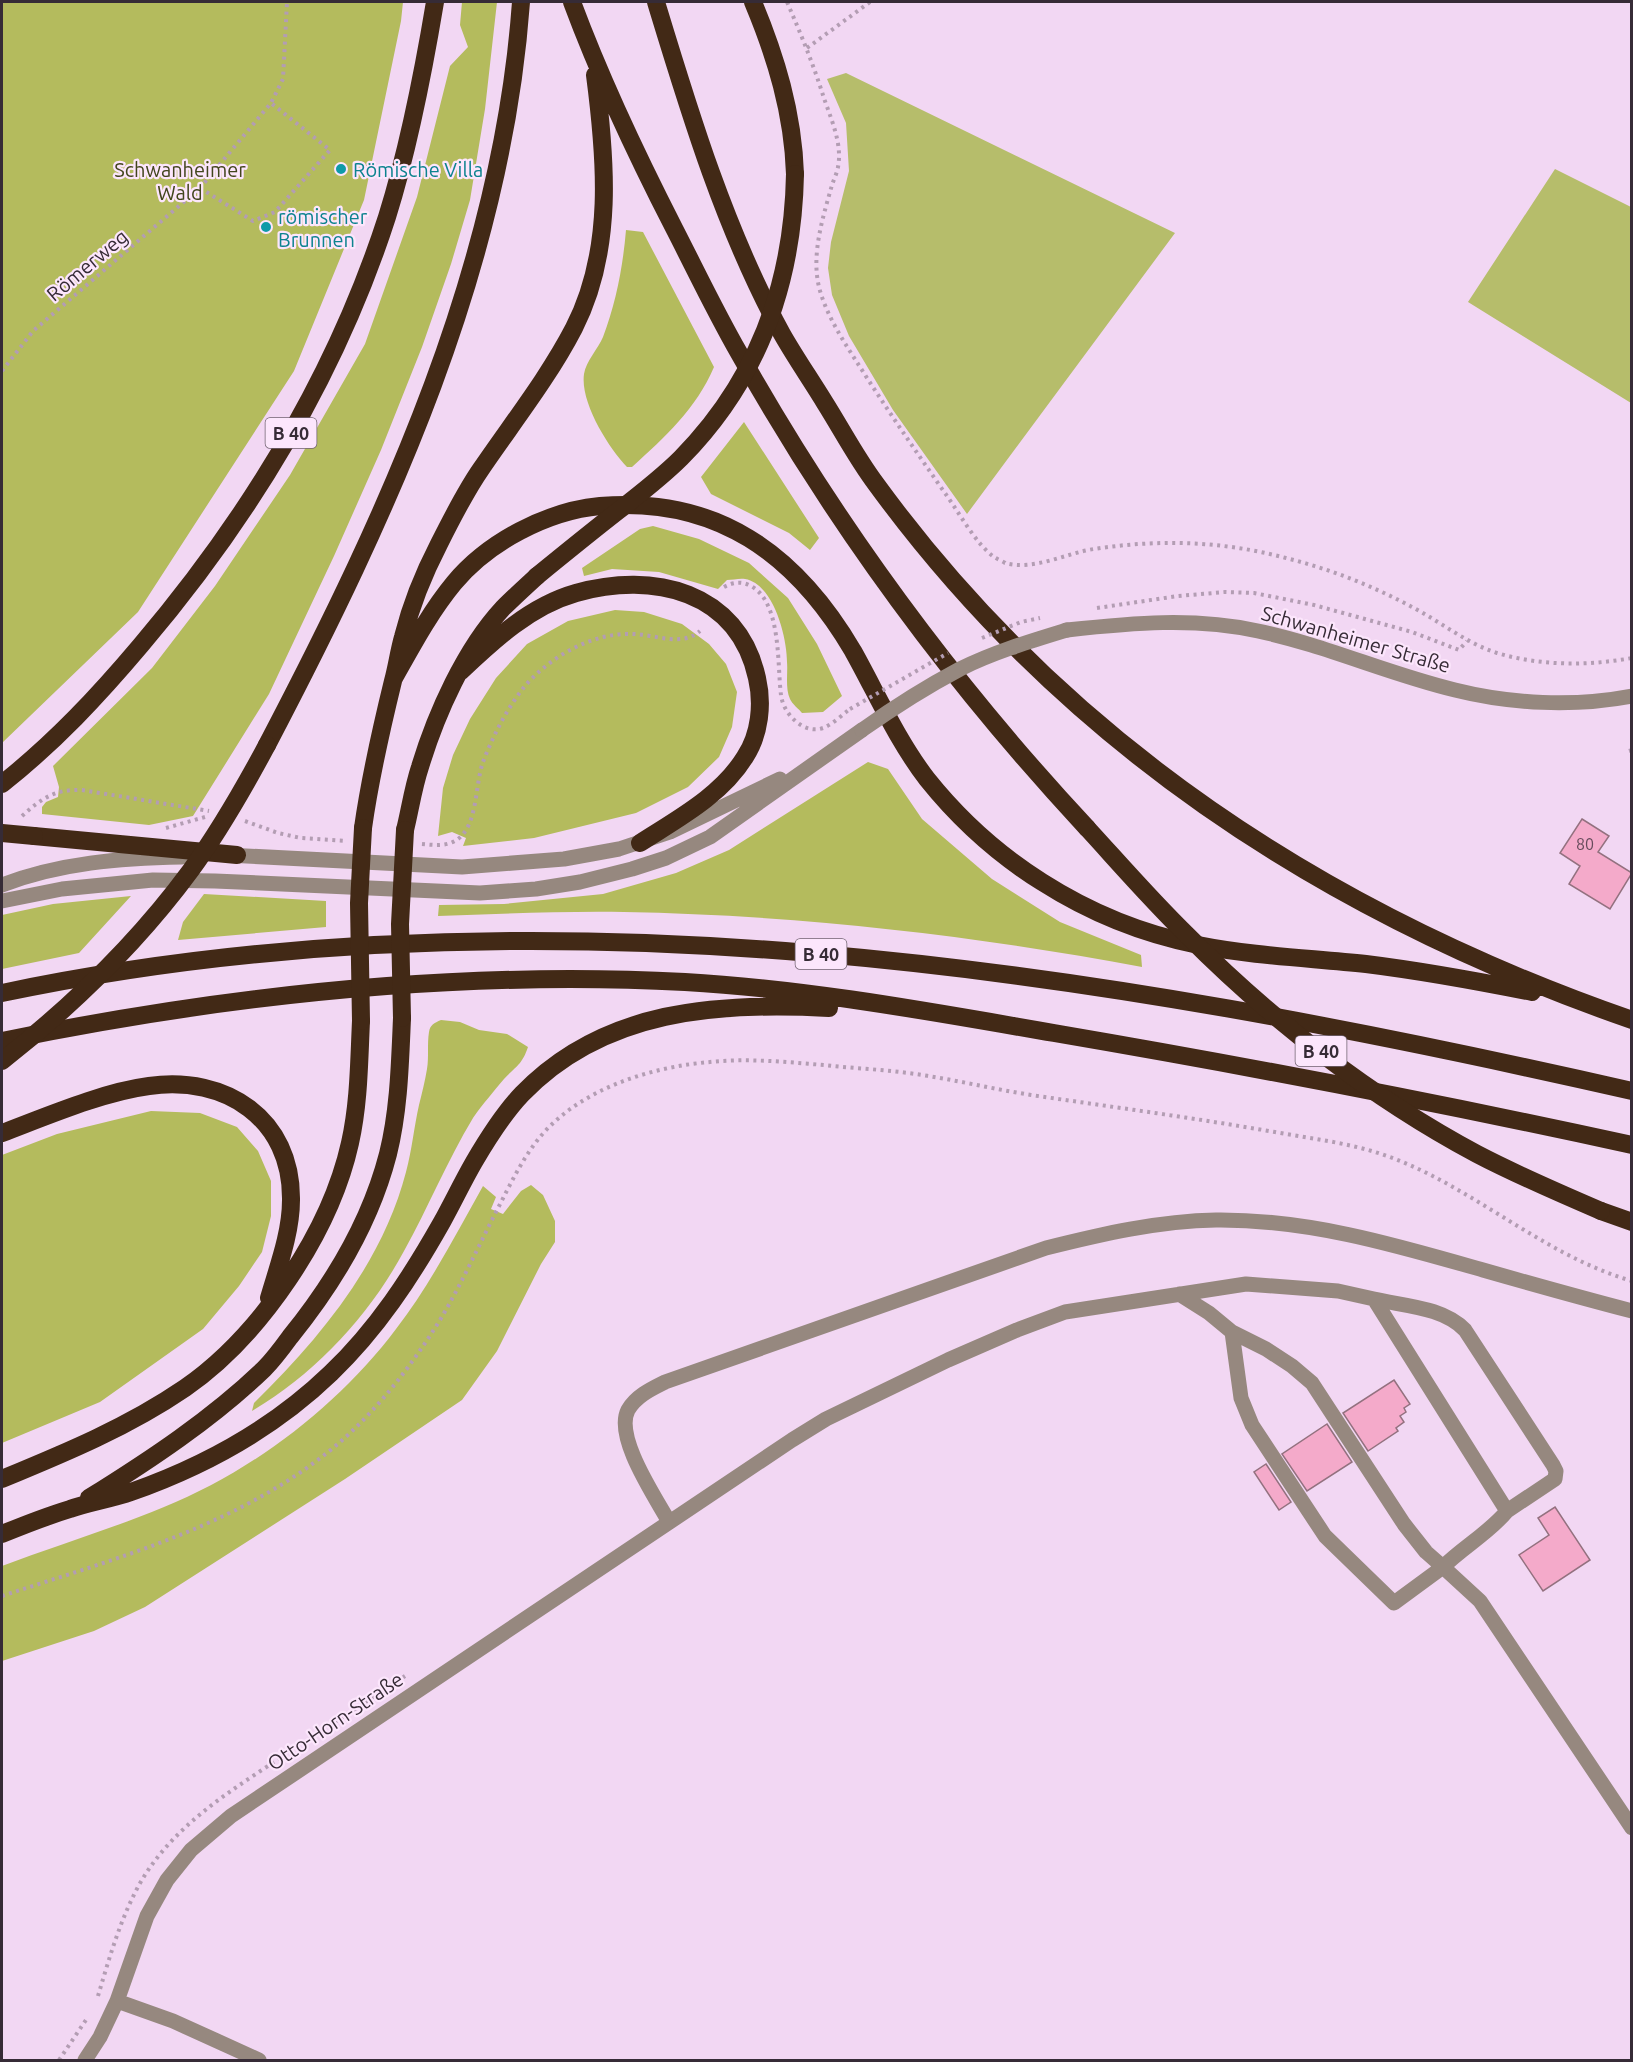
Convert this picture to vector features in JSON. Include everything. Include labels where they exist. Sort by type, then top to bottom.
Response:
[{"type":"highway","name":"B 40","points":[[2,783],[38,755],[96,698],[154,629],[222,542],[290,435],[322,374],[356,300],[387,217],[426,58],[435,2]]},
{"type":"highway","points":[[2,1061],[71,1003],[121,953],[167,900],[213,838],[267,745],[368,543],[398,476],[437,376],[484,223],[502,149],[512,90],[521,2]]},
{"type":"highway","points":[[2,1479],[87,1444],[140,1415],[185,1387],[213,1366],[247,1332],[289,1278],[315,1237],[337,1187],[350,1145],[358,1103],[361,1021],[359,903],[363,828],[373,763],[403,635],[419,586],[438,545],[480,471],[553,364],[574,327],[586,300],[598,255],[604,207],[604,153],[594,61],[572,2]]},
{"type":"highway","points":[[656,2],[694,124],[723,203],[740,247],[782,333],[874,482],[961,590],[1029,662],[1151,768],[1247,837],[1306,872],[1407,926],[1515,976],[1632,1020]]},
{"type":"highway","points":[[72,1508],[155,1456],[225,1404],[266,1367],[307,1316],[338,1269],[358,1232],[388,1153],[400,1066],[402,1018],[400,924],[405,831],[419,768],[433,730],[460,672],[476,644],[495,618],[537,576],[650,486],[680,459],[707,429],[734,392],[757,349],[783,276],[794,208],[794,153],[785,94],[771,46],[753,2]]},
{"type":"highway","name":"B 40","points":[[594,61],[651,182],[716,311],[746,365],[835,509],[930,643],[1037,775],[1186,935],[1275,1015],[1339,1065],[1401,1109],[1476,1153],[1537,1183],[1632,1222]]},
{"type":"highway","points":[[394,678],[424,625],[454,583],[484,555],[503,542],[544,521],[594,507],[637,504],[684,510],[719,523],[761,546],[786,565],[809,588],[829,613],[928,780],[966,822],[988,842],[1022,869],[1066,896],[1129,926],[1196,945],[1230,951],[1447,975],[1578,1001]]},
{"type":"highway","points":[[460,672],[510,627],[561,598],[606,586],[642,585],[682,591],[704,602],[729,620],[750,651],[760,692],[761,705],[752,744],[746,757],[725,783],[687,813],[640,843]]},
{"type":"highway","points":[[2,833],[237,855]]},
{"type":"highway","name":"B 40","points":[[2,993],[135,968],[330,947],[504,940],[696,945],[917,962],[1073,983],[1241,1011],[1453,1051],[1632,1091]]},
{"type":"highway","name":"B 40","points":[[2,1041],[145,1014],[330,990],[457,982],[545,980],[686,982],[785,992],[920,1010],[1109,1042],[1452,1106],[1632,1145]]},
{"type":"highway","points":[[2,1534],[72,1508],[129,1492],[207,1461],[275,1420],[331,1374],[398,1296],[473,1164],[506,1112],[539,1078],[579,1048],[619,1029],[651,1019],[730,1008],[803,1006],[920,1010]]},
{"type":"highway","points":[[2,1133],[91,1101],[149,1086],[187,1084],[207,1087],[244,1104],[262,1120],[280,1146],[290,1185],[290,1216],[281,1258],[265,1309]]},
{"type":"street","name":"Schwanheimer Straße","points":[[813,763],[896,706],[959,670],[1024,643],[1067,630],[1161,621],[1228,626],[1285,637],[1398,674],[1496,699],[1576,702],[1632,696]]},
{"type":"street","points":[[2,885],[73,866],[127,858],[237,855],[405,865],[489,866],[564,860],[640,843],[670,832],[813,763]]},
{"type":"street","points":[[2,902],[62,889],[153,880],[215,880],[480,893],[536,889],[580,882],[666,858],[710,837],[741,817],[813,763]]},
{"type":"street","points":[[669,1522],[631,1450],[625,1431],[627,1412],[648,1390],[665,1382],[1046,1248],[1097,1235],[1179,1222],[1218,1220],[1318,1228],[1381,1241],[1632,1311]]},
{"type":"street","name":"Otto-Horn-Straße","points":[[85,2061],[100,2037],[117,2001],[147,1916],[167,1880],[191,1850],[231,1816],[826,1419],[948,1360],[1017,1330],[1065,1312],[1246,1284],[1338,1291],[1446,1315],[1466,1330],[1556,1472],[1555,1479],[1507,1511]]},
{"type":"street","points":[[1179,1294],[1209,1313],[1232,1332],[1292,1366],[1312,1383],[1404,1524],[1426,1552],[1480,1600],[1632,1828]]},
{"type":"street","points":[[1232,1332],[1241,1398],[1252,1425],[1325,1536],[1394,1603],[1443,1567],[1507,1511],[1374,1299]]},
{"type":"street","points":[[117,2001],[173,2021],[259,2061]]},
{"type":"path","points":[[200,188],[254,221],[275,212],[330,150],[272,103],[283,79],[287,2]]},
{"type":"path","points":[[788,2],[807,48],[838,143],[839,166],[819,237],[817,253],[819,286],[825,305],[846,345],[900,431],[994,558],[1018,564],[1039,562],[1093,549],[1156,543],[1218,544],[1254,550],[1320,567],[1414,608],[1467,641],[1495,652],[1549,663],[1584,664],[1632,658]]},
{"type":"path","points":[[807,48],[870,2]]},
{"type":"path","name":"Römerweg","points":[[2,371],[33,331],[200,188],[272,103]]},
{"type":"path","points":[[724,587],[730,584],[748,585],[755,589],[765,602],[779,648],[781,696],[786,711],[793,718],[810,729],[825,728],[850,709]]},
{"type":"path","points":[[1087,609],[1178,596],[1225,592],[1254,593],[1314,605],[1412,632],[1459,650],[1467,641]]},
{"type":"path","points":[[2,1596],[180,1535],[258,1498],[315,1462],[363,1421],[415,1356],[439,1321],[512,1180],[541,1136],[574,1105],[593,1095],[626,1081],[679,1066],[744,1060],[898,1071],[1024,1094],[1194,1117],[1355,1145],[1393,1158],[1428,1174],[1462,1191],[1538,1239],[1575,1259],[1614,1276],[1632,1281]]},
{"type":"green space","name":"Schwanheimer Wald","points":[[2,2],[403,2],[364,200],[294,371],[138,612],[2,743]]},
{"type":"green space","points":[[462,2],[497,2],[485,109],[470,200],[451,264],[422,347],[381,450],[269,694],[193,816],[149,825],[42,814],[42,807],[46,802],[58,797],[59,787],[53,766],[152,668],[215,586],[290,475],[365,344],[417,197],[450,66],[468,47],[460,25]]},
{"type":"green space","points":[[846,73],[1175,233],[967,514],[893,410],[849,336],[832,295],[828,268],[831,242],[849,171],[846,123],[827,79]]},
{"type":"green space","points":[[1555,169],[1631,207],[1631,403],[1468,302]]},
{"type":"green space","points":[[626,230],[643,232],[714,367],[689,409],[668,433],[632,467],[627,467],[604,436],[586,398],[584,385],[585,369],[603,337],[612,311],[621,271]]},
{"type":"green space","points":[[744,422],[819,538],[810,550],[789,533],[711,494],[701,477]]},
{"type":"green space","points":[[653,526],[699,539],[749,563],[788,598],[817,644],[842,696],[823,712],[802,713],[792,703],[788,690],[785,640],[777,613],[764,591],[755,583],[743,579],[727,580],[718,589],[659,572],[612,569],[584,576],[582,568],[640,529]]},
{"type":"green space","points":[[615,610],[644,612],[682,624],[709,644],[726,664],[737,692],[732,727],[719,757],[688,787],[636,813],[534,838],[463,846],[466,838],[452,832],[438,836],[443,788],[453,755],[470,719],[496,678],[527,644],[568,621]]},
{"type":"green space","points":[[868,762],[888,769],[922,819],[992,879],[1060,922],[1141,955],[1142,967],[949,936],[754,917],[601,912],[438,916],[439,905],[504,904],[603,894],[676,873],[729,850]]},
{"type":"green space","points":[[204,894],[326,901],[326,927],[178,940],[183,922]]},
{"type":"green space","points":[[131,896],[79,953],[2,969],[2,915],[53,904]]},
{"type":"green space","points":[[441,1020],[460,1022],[479,1030],[507,1034],[528,1047],[526,1053],[521,1062],[504,1079],[473,1118],[404,1251],[374,1298],[338,1342],[319,1361],[297,1380],[252,1411],[254,1403],[325,1326],[346,1298],[381,1238],[395,1206],[408,1164],[427,1069],[430,1030],[433,1024]]},
{"type":"green space","points":[[151,1111],[200,1113],[237,1127],[258,1151],[271,1181],[271,1216],[262,1252],[239,1286],[203,1329],[100,1402],[2,1443],[2,1155],[57,1134]]},
{"type":"green space","points":[[531,1185],[543,1195],[555,1221],[555,1242],[541,1264],[497,1351],[462,1400],[345,1479],[145,1607],[94,1631],[2,1661],[2,1566],[124,1523],[197,1492],[230,1475],[292,1433],[348,1384],[396,1329],[453,1241],[483,1186],[496,1197],[491,1209],[503,1214],[521,1191]]},
{"type":"building","points":[[1582,819],[1609,836],[1598,852],[1632,873],[1610,909],[1569,884],[1580,866],[1560,853]]},
{"type":"building","points":[[1394,1380],[1410,1404],[1404,1408],[1406,1412],[1400,1416],[1404,1422],[1396,1428],[1398,1431],[1368,1451],[1343,1413]]},
{"type":"building","points":[[1327,1424],[1352,1462],[1307,1491],[1282,1454]]},
{"type":"building","points":[[1266,1464],[1291,1502],[1279,1510],[1254,1472]]},
{"type":"building","points":[[1555,1507],[1590,1560],[1543,1591],[1519,1555],[1549,1535],[1538,1518]]},
{"type":"place","name":"Römische Villa","points":[[341,169]]},
{"type":"place","name":"römischer Brunnen","points":[[266,227]]}]
